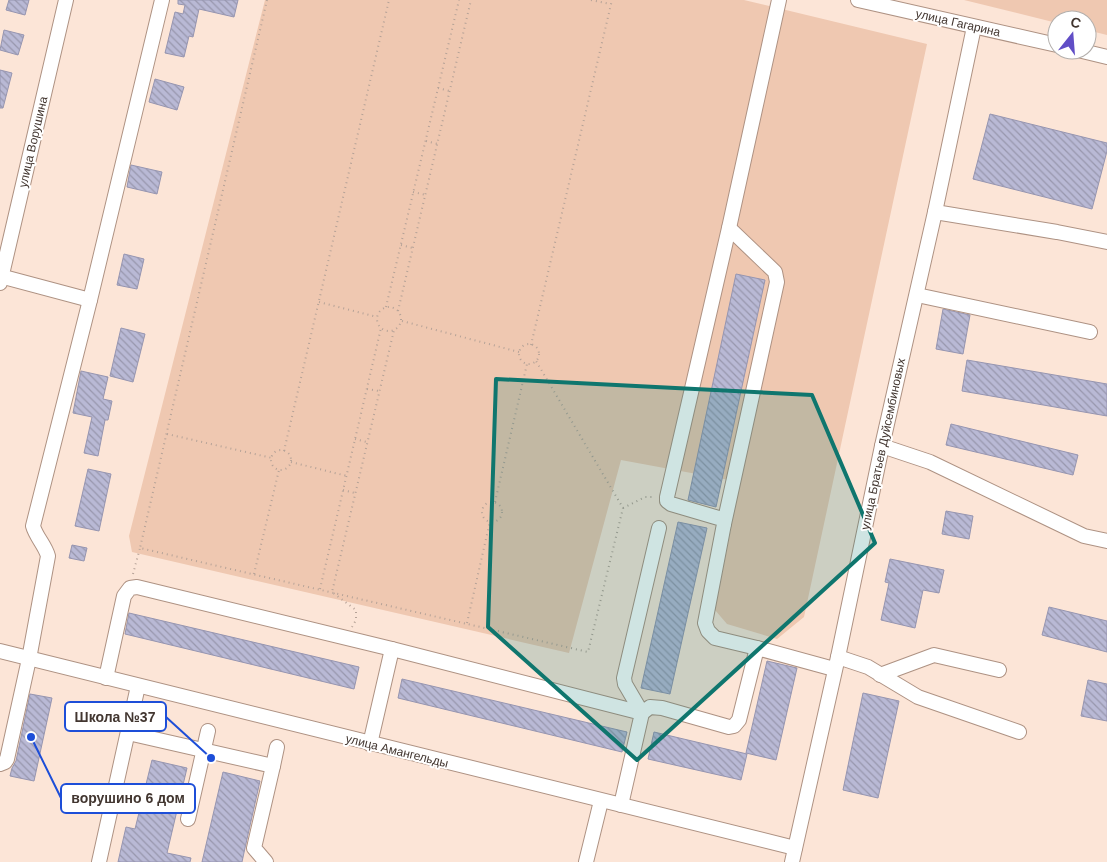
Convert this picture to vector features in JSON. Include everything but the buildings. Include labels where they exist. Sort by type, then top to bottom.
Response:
[{"type":"street","name":"улица Ворушина","points":[[1,278],[66,0]]},
{"type":"street","points":[[0,764],[5,762],[7,758],[29,658],[48,556],[46,549],[34,530],[34,526],[162,0]]},
{"type":"street","points":[[724,524],[722,519],[668,501],[667,497],[779,0]]},
{"type":"street","name":"улица Гагарина","points":[[858,0],[1047,43]]},
{"type":"street","name":"улица Братьев Дуйсембиновых","points":[[792,862],[974,26]]},
{"type":"street","points":[[935,212],[1107,242]]},
{"type":"street","points":[[729,228],[775,272],[778,282],[724,524],[705,623],[708,631],[715,638],[757,648],[868,667],[918,698],[1019,732]]},
{"type":"street","points":[[1,278],[90,300]]},
{"type":"street","points":[[916,296],[1090,332]]},
{"type":"street","points":[[882,446],[930,462],[1084,536],[1107,541]]},
{"type":"street","points":[[642,713],[625,684],[624,678],[659,528]]},
{"type":"street","points":[[106,678],[124,596],[130,588],[137,587],[392,649],[642,713]]},
{"type":"street","points":[[621,805],[642,713],[650,707],[662,708],[729,728],[734,726],[739,720],[757,648]]},
{"type":"street","points":[[370,744],[392,649]]},
{"type":"street","name":"улица Амангельды","points":[[0,652],[795,848]]},
{"type":"street","points":[[880,674],[934,655],[999,670]]},
{"type":"street","points":[[99,862],[138,686]]},
{"type":"street","points":[[188,819],[208,731]]},
{"type":"street","points":[[128,733],[273,766]]},
{"type":"street","points":[[266,862],[254,848],[278,747]]},
{"type":"street","points":[[586,862],[601,800]]},
{"type":"path","points":[[130,588],[268,0]]},
{"type":"path","points":[[284,451],[389,0]]},
{"type":"path","points":[[386,307],[459,0]]},
{"type":"path","points":[[398,311],[471,0]]},
{"type":"path","points":[[591,0],[610,4]]},
{"type":"path","points":[[531,345],[612,0]]},
{"type":"path","points":[[438,88],[450,91]]},
{"type":"path","points":[[426,141],[438,144]]},
{"type":"path","points":[[413,192],[426,195]]},
{"type":"path","points":[[401,245],[413,248]]},
{"type":"path","points":[[318,302],[377,316]]},
{"type":"path","points":[[386,307],[392,307],[401,315],[402,322],[394,330],[388,331],[381,328],[378,324],[377,316],[386,307]]},
{"type":"path","points":[[402,322],[519,352]]},
{"type":"path","points":[[319,589],[381,328]]},
{"type":"path","points":[[332,592],[394,330]]},
{"type":"path","points":[[140,548],[588,652],[623,508],[536,361],[538,351],[531,345],[525,345],[519,352]]},
{"type":"path","points":[[519,352],[521,361],[527,364],[536,361]]},
{"type":"path","points":[[495,502],[527,364]]},
{"type":"path","points":[[367,388],[379,391]]},
{"type":"path","points":[[166,434],[272,458]]},
{"type":"path","points":[[355,439],[367,442]]},
{"type":"path","points":[[279,470],[274,467],[272,458],[275,453],[284,451]]},
{"type":"path","points":[[284,451],[288,454],[291,462]]},
{"type":"path","points":[[291,462],[347,476]]},
{"type":"path","points":[[279,470],[288,467],[291,462]]},
{"type":"path","points":[[254,574],[279,470]]},
{"type":"path","points":[[343,490],[355,493]]},
{"type":"path","points":[[623,508],[645,497],[668,501]]},
{"type":"path","points":[[495,502],[500,506],[502,512],[500,519],[490,522],[485,518],[483,510],[489,503],[495,502]]},
{"type":"path","points":[[467,623],[490,522]]},
{"type":"path","points":[[332,592],[356,610],[356,620],[352,627],[340,637]]},
{"type":"highlighted area","points":[[496,379],[812,395],[875,543],[637,760],[488,627]]},
{"type":"shaded area","points":[[265,0],[744,0],[927,44],[804,617],[777,639],[727,624],[715,610],[740,482],[621,460],[569,653],[132,552],[129,536]]},
{"type":"shaded area","points":[[964,0],[1107,0],[1107,35],[1097,32],[1097,10],[1047,10],[1047,21]]},
{"type":"place","name":"ворушино 6 дом","points":[[31,737]]},
{"type":"place","name":"Школа №37","points":[[211,758]]}]
